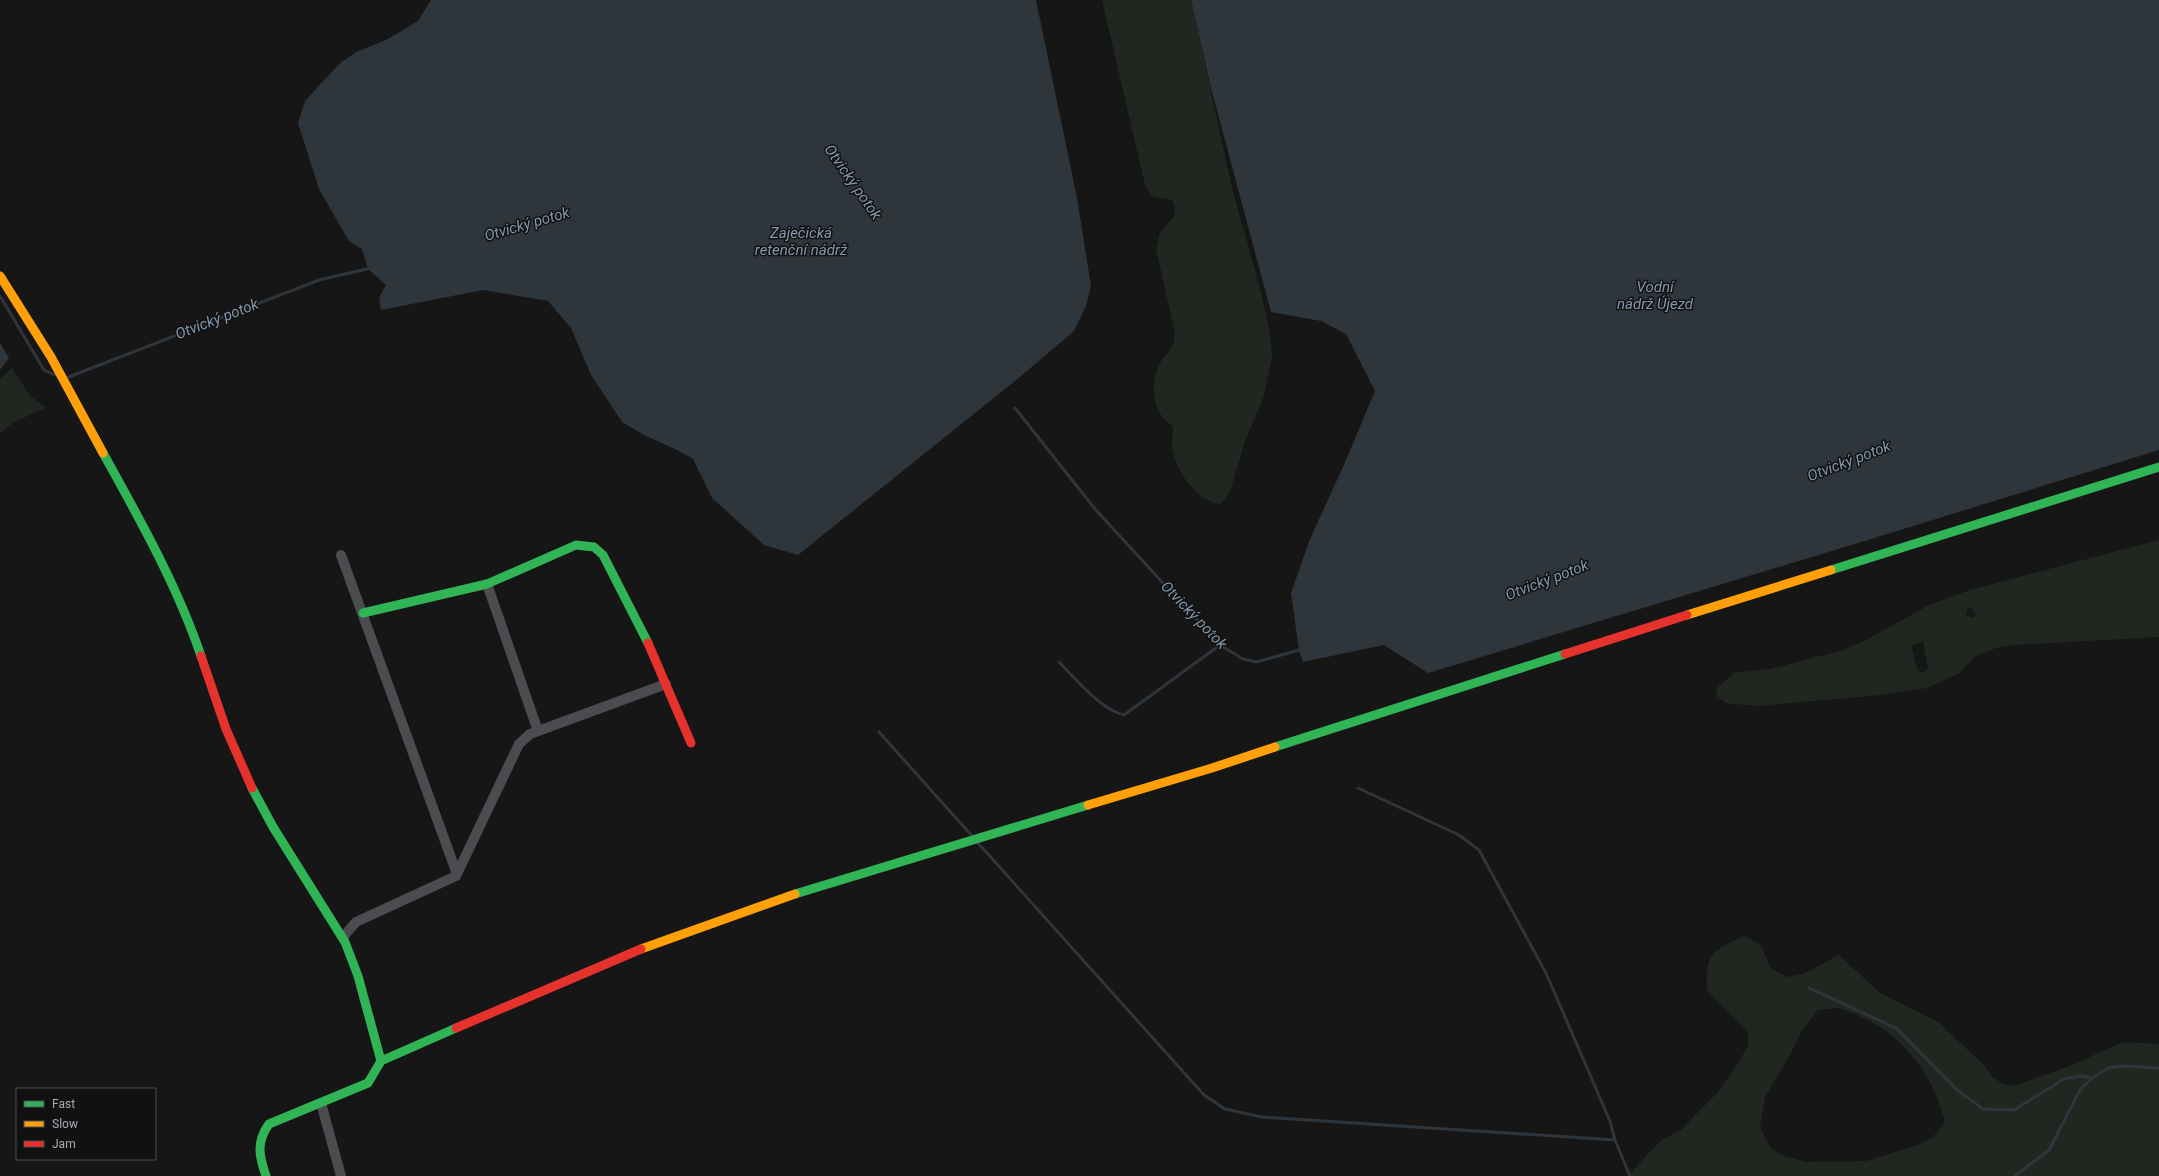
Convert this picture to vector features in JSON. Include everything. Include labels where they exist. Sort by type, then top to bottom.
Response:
[{"type":"street","points":[[0,276],[58,370],[142,524],[190,626],[226,730],[248,782],[273,827],[343,937],[358,976],[381,1061]]},
{"type":"street","points":[[266,1176],[259,1149],[260,1139],[265,1129],[274,1121],[368,1084],[381,1061],[620,958],[799,893],[1212,768],[1335,726],[2159,467]]},
{"type":"street","points":[[363,613],[487,584],[576,546],[594,547],[603,556],[630,606],[691,743]]},
{"type":"street","points":[[341,555],[457,874]]},
{"type":"street","points":[[487,584],[538,731]]},
{"type":"street","points":[[343,937],[356,922],[456,876],[519,744],[530,734],[666,684]]},
{"type":"street","points":[[321,1103],[342,1176]]},
{"type":"shaded area","points":[[1102,0],[1191,0],[1232,188],[1262,296],[1271,339],[1272,358],[1263,398],[1245,441],[1231,488],[1226,498],[1220,504],[1203,497],[1195,491],[1182,475],[1172,447],[1173,426],[1166,421],[1161,414],[1155,399],[1154,382],[1156,373],[1159,365],[1173,344],[1175,333],[1156,249],[1160,233],[1174,216],[1175,206],[1172,200],[1153,197],[1145,185]]},
{"type":"shaded area","points":[[12,368],[30,396],[46,408],[14,422],[0,433],[0,379]]},
{"type":"shaded area","points":[[2159,540],[2159,637],[2013,645],[1996,648],[1974,657],[1960,673],[1927,688],[1871,696],[1756,706],[1725,703],[1716,695],[1718,687],[1734,673],[1770,669],[1843,650],[1864,641],[1929,605],[1970,590]],"holes":[[[1971,607],[1976,615],[1973,618],[1966,615],[1968,608]],[[1923,642],[1928,668],[1925,672],[1920,672],[1917,669],[1911,645]]]},
{"type":"shaded area","points":[[1745,935],[1762,947],[1770,968],[1787,977],[1803,974],[1839,955],[1880,993],[1938,1022],[1984,1065],[1993,1078],[2004,1084],[2014,1086],[2072,1065],[2123,1042],[2159,1044],[2159,1176],[1628,1176],[1660,1141],[1681,1130],[1718,1092],[1748,1046],[1748,1032],[1707,991],[1708,967],[1713,954]],"holes":[[[1838,1008],[1858,1015],[1893,1037],[1907,1050],[1931,1083],[1945,1122],[1933,1137],[1918,1145],[1866,1161],[1807,1162],[1784,1156],[1771,1148],[1760,1127],[1765,1097],[1791,1053],[1802,1030],[1818,1010]]]},
{"type":"water","name":"Zaječická retenční nádrž","points":[[431,0],[1036,0],[1077,198],[1091,286],[1086,306],[1074,331],[1015,381],[798,555],[764,545],[712,498],[693,459],[644,435],[622,422],[591,375],[571,328],[548,301],[483,290],[381,310],[379,298],[386,285],[368,269],[362,249],[349,241],[319,189],[298,123],[305,101],[339,64],[356,52],[386,40],[418,21]]},
{"type":"water","name":"Vodní nádrž Újezd","points":[[1191,0],[2159,0],[2159,450],[1428,673],[1384,645],[1303,662],[1299,650],[1291,593],[1310,539],[1343,467],[1375,391],[1346,334],[1321,321],[1271,312],[1211,88]]},
{"type":"water","points":[[0,343],[9,358],[0,370]]},
{"type":"waterway","name":"Otvický potok","points":[[66,378],[319,280],[371,268]]},
{"type":"waterway","name":"Otvický potok","points":[[0,296],[44,370],[55,375]]},
{"type":"waterway","name":"Otvický potok","points":[[1015,408],[1095,509],[1220,645],[1243,659],[1256,662],[1303,649]]},
{"type":"waterway","points":[[1059,662],[1089,693],[1106,707],[1124,715],[1220,645]]},
{"type":"waterway","points":[[879,732],[973,837]]},
{"type":"waterway","points":[[1358,788],[1459,835],[1479,850],[1546,973],[1610,1121],[1615,1140]]},
{"type":"waterway","points":[[978,843],[1204,1095],[1225,1109],[1262,1117],[1615,1140],[1630,1176]]},
{"type":"waterway","points":[[1809,988],[1896,1028],[1957,1090],[1983,1109],[2014,1110],[2064,1079],[2080,1076],[2092,1078]]},
{"type":"waterway","points":[[2015,1176],[2049,1150],[2080,1090],[2092,1078],[2108,1068],[2124,1066],[2159,1068]]},
{"type":"traffic: fast","points":[[103,453],[144,527],[169,578],[181,603],[201,656]]},
{"type":"traffic: fast","points":[[1831,570],[2159,467]]},
{"type":"traffic: fast","points":[[363,613],[487,584],[576,545],[594,547],[603,555],[648,643]]},
{"type":"traffic: fast","points":[[1275,747],[1565,654]]},
{"type":"traffic: fast","points":[[252,788],[273,827],[345,942],[358,976],[381,1061]]},
{"type":"traffic: fast","points":[[795,894],[1088,805]]},
{"type":"traffic: fast","points":[[266,1176],[260,1156],[260,1143],[269,1124],[368,1083],[381,1061],[456,1028]]},
{"type":"traffic: slow","points":[[0,276],[51,357],[103,453]]},
{"type":"traffic: slow","points":[[1687,615],[1831,570]]},
{"type":"traffic: slow","points":[[1088,805],[1212,768],[1275,747]]},
{"type":"traffic: slow","points":[[641,949],[795,894]]},
{"type":"traffic: jam","points":[[1565,654],[1687,615]]},
{"type":"traffic: jam","points":[[648,643],[691,743]]},
{"type":"traffic: jam","points":[[201,656],[226,729],[252,788]]},
{"type":"traffic: jam","points":[[456,1028],[641,949]]}]
